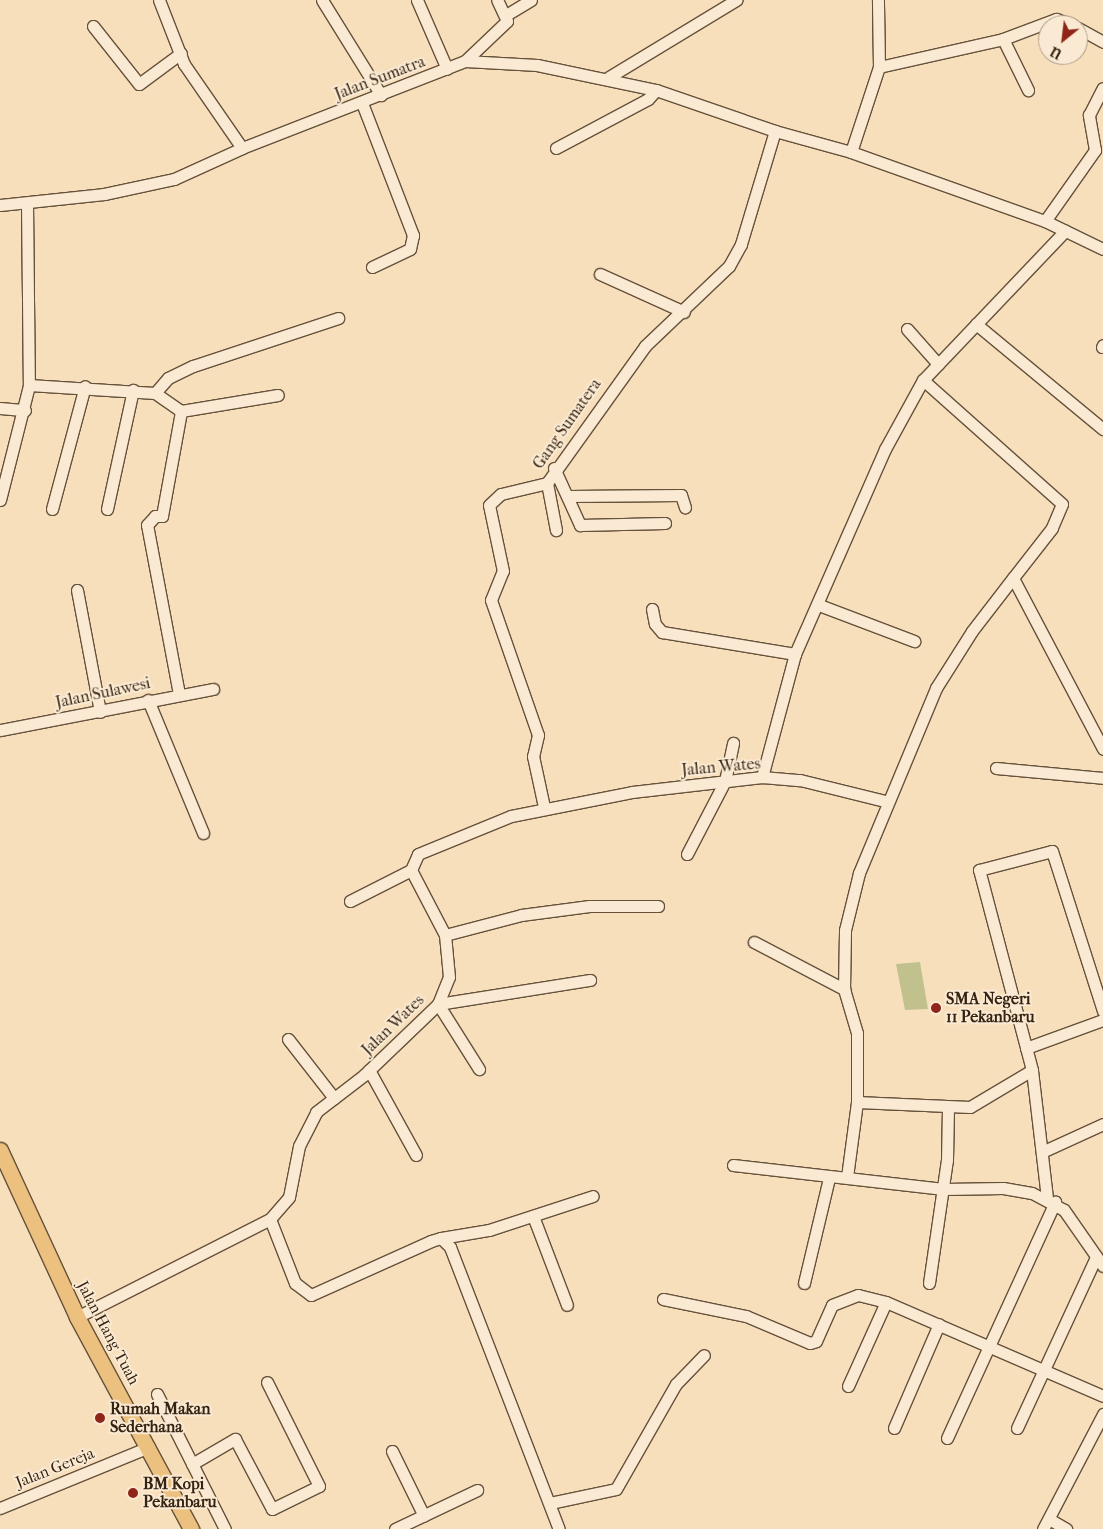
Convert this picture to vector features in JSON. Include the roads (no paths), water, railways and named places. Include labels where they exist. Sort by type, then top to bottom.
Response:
[{"type":"main road","name":"Jalan Hang Tuah","points":[[0,1150],[77,1317],[149,1447],[190,1529]]},
{"type":"street","points":[[159,0],[181,52],[242,148]]},
{"type":"street","points":[[322,0],[381,95]]},
{"type":"street","points":[[417,0],[447,69]]},
{"type":"street","points":[[497,0],[506,15]]},
{"type":"street","points":[[465,61],[500,31],[506,15],[531,0]]},
{"type":"street","points":[[609,77],[736,0]]},
{"type":"street","points":[[851,152],[878,67],[878,0]]},
{"type":"street","points":[[93,26],[140,84],[181,52]]},
{"type":"street","points":[[878,67],[1002,39],[1038,26]]},
{"type":"street","points":[[1088,34],[1103,42]]},
{"type":"street","points":[[1002,39],[1028,90]]},
{"type":"street","name":"Jalan Sumatra","points":[[0,203],[27,203],[174,179],[242,148],[362,103],[465,61],[536,65],[609,77],[656,90],[775,131],[851,152],[1045,221],[1103,249]]},
{"type":"street","points":[[1045,221],[1095,150],[1089,115],[1103,88]]},
{"type":"street","points":[[556,148],[648,100],[656,90]]},
{"type":"street","points":[[362,103],[413,235],[410,248],[372,267]]},
{"type":"street","name":"Gang Sumatera","points":[[544,807],[533,756],[544,734],[492,600],[504,570],[488,509],[495,496],[547,483],[554,468],[645,346],[684,312],[729,266],[741,244],[775,131]]},
{"type":"street","points":[[0,500],[25,410],[29,385],[27,203]]},
{"type":"street","points":[[762,777],[795,654],[819,605],[885,449],[923,380],[1065,231]]},
{"type":"street","points":[[600,274],[684,312]]},
{"type":"street","points":[[155,392],[168,378],[193,366],[338,318]]},
{"type":"street","points":[[976,324],[1103,429]]},
{"type":"street","points":[[907,328],[938,364]]},
{"type":"street","points":[[847,1177],[858,1102],[857,1033],[844,989],[845,930],[859,873],[886,801],[936,688],[972,631],[1052,528],[1062,504],[923,380]]},
{"type":"street","points":[[29,385],[85,386],[155,392],[181,411],[278,395]]},
{"type":"street","points":[[52,509],[85,386]]},
{"type":"street","points":[[107,509],[133,390]]},
{"type":"street","points":[[0,408],[25,410]]},
{"type":"street","points":[[179,694],[146,525],[155,516],[162,516],[181,411]]},
{"type":"street","points":[[554,468],[570,496],[580,525],[665,523]]},
{"type":"street","points":[[547,483],[556,530]]},
{"type":"street","points":[[570,496],[681,495],[685,507]]},
{"type":"street","points":[[1014,578],[1103,749]]},
{"type":"street","points":[[77,590],[100,712]]},
{"type":"street","points":[[819,605],[914,641]]},
{"type":"street","points":[[652,609],[655,624],[662,632],[795,654]]},
{"type":"street","name":"Jalan Sulawesi","points":[[0,730],[100,712],[179,694],[213,690]]},
{"type":"street","points":[[148,700],[203,833]]},
{"type":"street","points":[[687,854],[725,781],[733,743]]},
{"type":"street","points":[[996,768],[1103,778]]},
{"type":"street","name":"Jalan Wates","points":[[77,1317],[270,1218],[289,1197],[309,1124],[334,1098],[369,1070],[438,1004],[449,977],[445,935],[411,870],[418,854],[460,833],[544,807],[725,781],[762,777],[800,780],[886,801]]},
{"type":"street","points":[[1017,1428],[1100,1262],[1051,1200],[1032,1070],[979,870],[1052,851],[1103,1011]]},
{"type":"street","points":[[350,901],[411,870]]},
{"type":"street","points":[[445,935],[521,915],[589,906],[658,906]]},
{"type":"street","points":[[754,942],[844,989]]},
{"type":"street","points":[[479,1069],[438,1004],[590,980]]},
{"type":"street","points":[[1026,1048],[1103,1020]]},
{"type":"street","points":[[288,1039],[334,1098]]},
{"type":"street","points":[[369,1070],[416,1155]]},
{"type":"street","points":[[858,1102],[970,1107],[1032,1070]]},
{"type":"street","points":[[929,1283],[944,1188],[948,1107]]},
{"type":"street","points":[[1044,1151],[1103,1124]]},
{"type":"street","points":[[733,1165],[829,1178],[847,1177],[944,1188],[1003,1188],[1051,1200]]},
{"type":"street","points":[[804,1283],[829,1178]]},
{"type":"street","points":[[270,1218],[295,1283],[311,1295],[441,1238],[533,1216],[593,1196]]},
{"type":"street","points":[[947,1438],[991,1346],[1051,1200]]},
{"type":"street","points":[[533,1216],[567,1305]]},
{"type":"street","points":[[441,1238],[450,1247],[559,1529]]},
{"type":"street","points":[[663,1299],[746,1316],[810,1343],[816,1341],[837,1301],[858,1295],[886,1302],[1103,1396]]},
{"type":"street","points":[[848,1386],[886,1302]]},
{"type":"street","points":[[894,1428],[939,1324]]},
{"type":"street","points":[[550,1503],[616,1489],[676,1384],[704,1355]]},
{"type":"street","points":[[192,1464],[235,1439],[272,1509],[319,1486],[267,1382]]},
{"type":"street","points":[[157,1394],[225,1529]]},
{"type":"street","points":[[1066,1529],[1046,1524],[1103,1414]]},
{"type":"street","name":"Jalan Gereja","points":[[0,1508],[149,1447]]},
{"type":"street","points":[[392,1451],[424,1516]]},
{"type":"street","points":[[395,1529],[477,1490]]},
{"type":"place","name":"SMA Negeri 11 Pekanbaru","points":[[936,1008]]},
{"type":"place","name":"Rumah Makan Sederhana","points":[[100,1418]]},
{"type":"place","name":"BM Kopi Pekanbaru","points":[[133,1493]]}]
